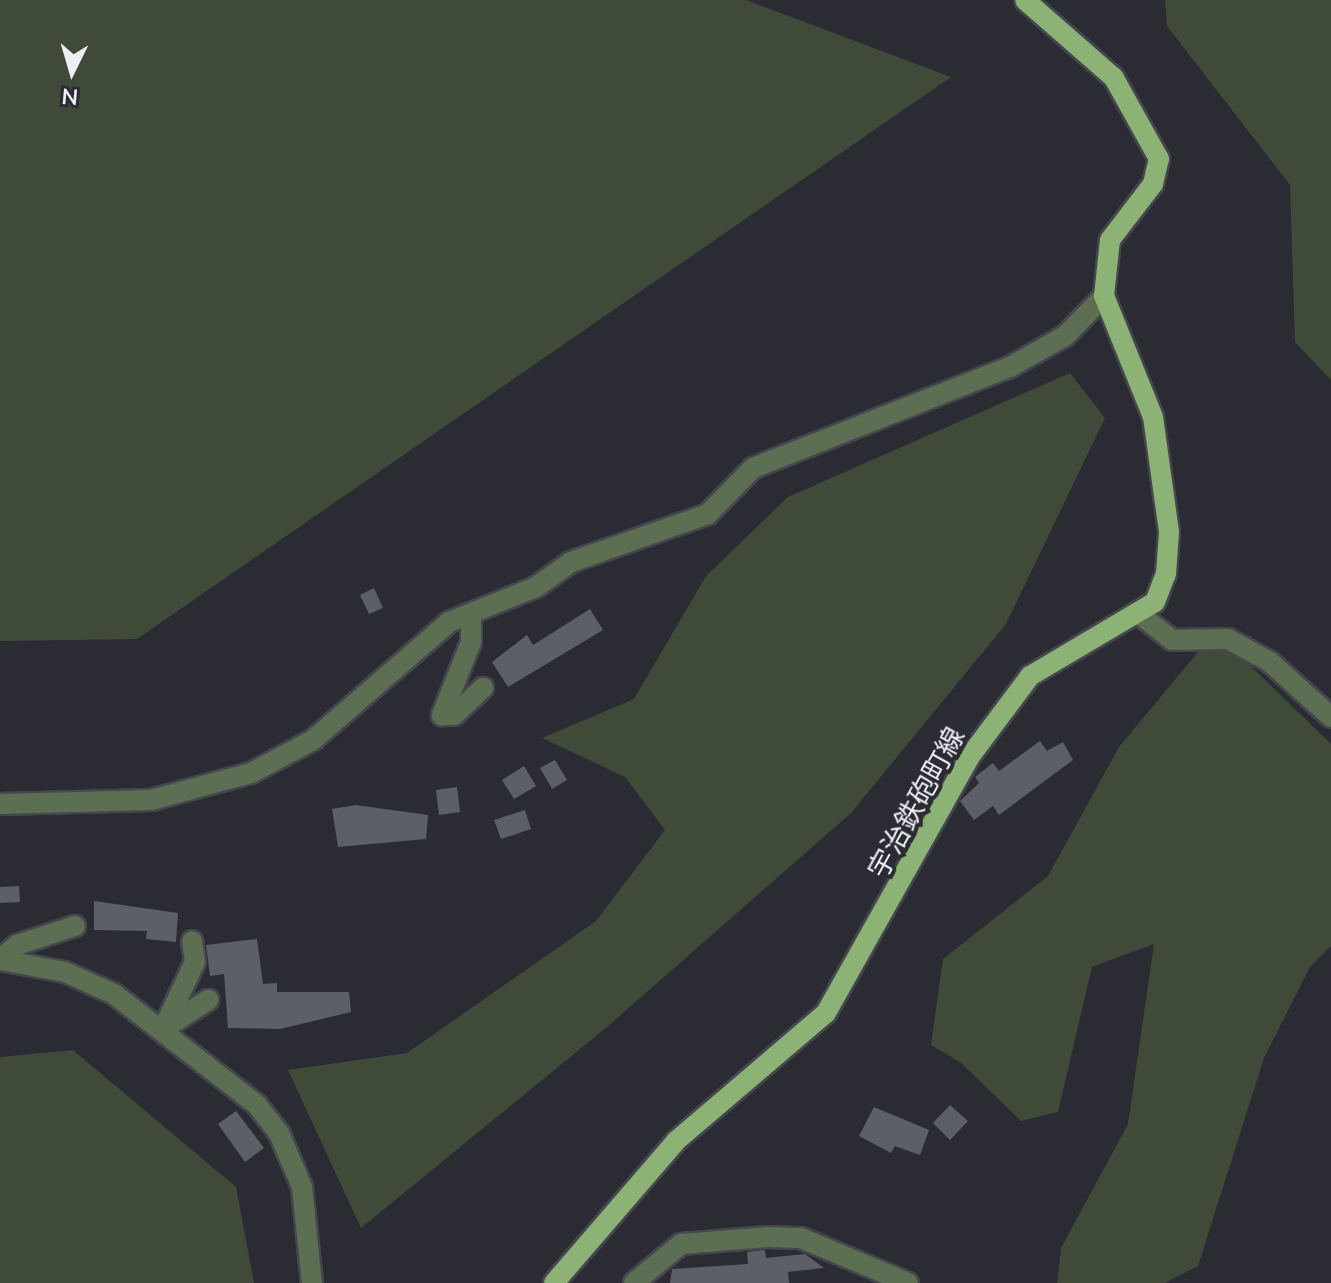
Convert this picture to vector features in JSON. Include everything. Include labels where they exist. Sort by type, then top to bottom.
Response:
[{"type":"main road","name":"宇治鉄砲町線","points":[[554,1283],[676,1141],[826,1013],[971,755],[1030,676],[1155,602],[1166,574],[1169,532],[1153,417],[1104,296],[1110,240],[1153,184],[1159,159],[1147,127],[1114,78],[1025,0]]},
{"type":"street","points":[[0,804],[151,800],[251,773],[313,740],[405,654],[471,613],[536,587],[571,562],[708,514],[753,468],[1010,367],[1065,336],[1104,296]]},
{"type":"street","points":[[471,613],[471,642],[442,715],[454,715],[483,688]]},
{"type":"street","points":[[1139,614],[1172,640],[1228,639],[1260,656],[1331,717]]},
{"type":"street","points":[[0,960],[17,945],[75,926]]},
{"type":"street","points":[[163,1029],[195,962],[192,941]]},
{"type":"street","points":[[0,960],[65,972],[114,994],[220,1070],[279,1133],[302,1187],[312,1283]]},
{"type":"street","points":[[163,1029],[208,1000]]},
{"type":"street","points":[[634,1283],[681,1244],[790,1237],[908,1283]]},
{"type":"green space","points":[[0,0],[746,0],[951,77],[137,639],[0,641]]},
{"type":"green space","points":[[1165,0],[1331,0],[1331,380],[1295,342],[1290,185],[1167,26]]},
{"type":"green space","points":[[1070,373],[1105,418],[1006,624],[851,813],[607,1027],[361,1228],[288,1070],[407,1053],[596,921],[665,830],[625,777],[542,738],[634,699],[706,576],[788,497]]},
{"type":"green space","points":[[1227,643],[1331,744],[1331,946],[1310,967],[1264,1058],[1198,1266],[1165,1283],[1057,1283],[1061,1248],[1128,1124],[1154,944],[1092,967],[1058,1112],[1021,1121],[960,1062],[931,1045],[943,959],[1048,876],[1119,747],[1198,652]]},
{"type":"green space","points":[[73,1050],[236,1187],[254,1283],[0,1283],[0,1057]]},
{"type":"building","points":[[374,588],[383,608],[369,614],[360,595]]},
{"type":"building","points":[[590,609],[603,630],[508,687],[492,662],[527,635],[533,645]]},
{"type":"building","points":[[1040,741],[1047,751],[1063,742],[1073,760],[999,815],[993,806],[974,820],[960,801],[979,783],[975,777],[993,763],[999,771]]},
{"type":"building","points":[[555,760],[567,780],[552,789],[540,768]]},
{"type":"building","points":[[524,766],[536,786],[514,799],[502,780]]},
{"type":"building","points":[[457,787],[460,812],[439,815],[436,790]]},
{"type":"building","points":[[356,805],[428,815],[426,839],[338,847],[332,809]]},
{"type":"building","points":[[525,810],[531,829],[501,839],[494,820]]},
{"type":"building","points":[[19,886],[20,902],[0,903],[0,887]]},
{"type":"building","points":[[94,901],[178,913],[176,942],[146,939],[147,931],[94,930]]},
{"type":"building","points":[[257,939],[263,984],[277,983],[277,992],[349,992],[351,1012],[280,1029],[228,1028],[224,974],[210,976],[206,945]]},
{"type":"building","points":[[950,1105],[968,1121],[950,1140],[933,1123]]},
{"type":"building","points":[[874,1107],[929,1130],[920,1155],[895,1146],[891,1153],[859,1136]]},
{"type":"building","points":[[236,1111],[264,1148],[245,1162],[218,1124]]},
{"type":"building","points":[[765,1250],[766,1258],[805,1254],[824,1268],[788,1272],[789,1283],[670,1283],[672,1269],[748,1264],[747,1252]]}]
